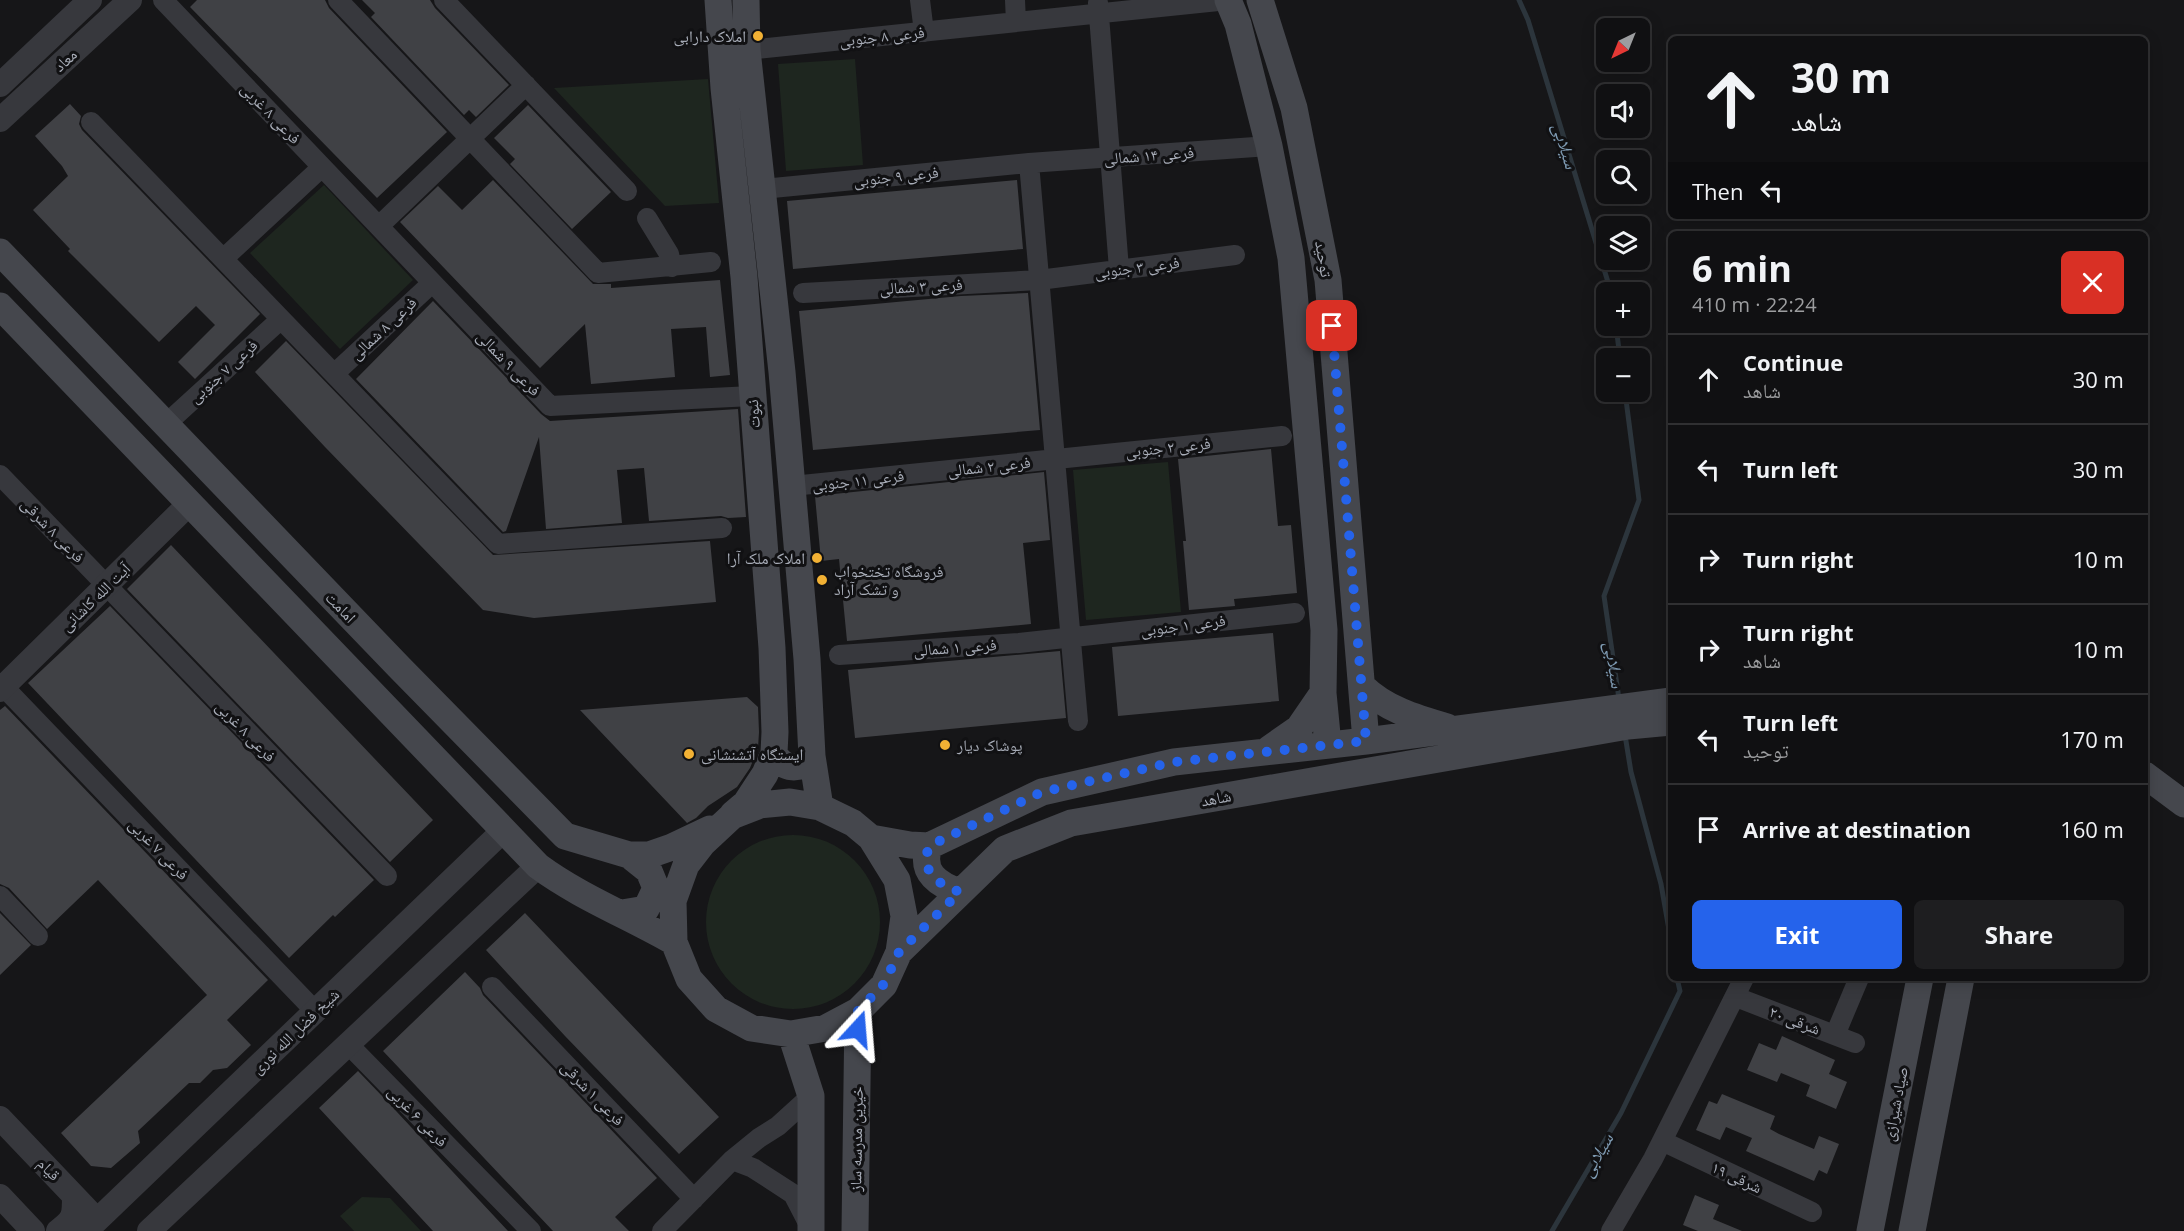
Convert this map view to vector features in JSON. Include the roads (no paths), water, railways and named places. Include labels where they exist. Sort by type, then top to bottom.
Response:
[{"type":"main road","name":"نبوت","points":[[674,942],[673,901],[686,865],[703,843],[746,803],[765,774],[774,753],[776,732],[772,648],[744,277],[724,88],[718,0]]},
{"type":"main road","name":"نبوت","points":[[747,0],[747,51],[792,486],[807,659],[812,756],[820,807]]},
{"type":"main road","name":"توحید","points":[[1228,0],[1238,24],[1269,146],[1291,258],[1324,630],[1323,693],[1328,745]]},
{"type":"main road","name":"توحید","points":[[1260,0],[1294,108],[1328,280],[1366,741]]},
{"type":"main road","name":"امامت","points":[[0,252],[565,836],[629,855],[649,855],[672,847],[760,805],[790,802],[820,807],[853,823],[871,838]]},
{"type":"main road","points":[[0,306],[538,866],[563,884],[674,942],[689,979],[716,1009],[751,1028],[791,1035],[826,1028],[858,1011],[884,984],[899,952],[904,916],[897,880],[871,838]]},
{"type":"main road","points":[[1362,686],[1386,706],[1418,719],[1454,729]]},
{"type":"main road","points":[[1266,752],[1299,728],[1323,693]]},
{"type":"main road","points":[[1574,725],[1668,702]]},
{"type":"main road","points":[[871,838],[929,846],[1042,792],[1174,762],[1454,729],[1574,725],[1628,726],[1668,722]]},
{"type":"main road","name":"شاهد","points":[[899,952],[1005,849],[1071,823],[1574,725]]},
{"type":"main road","points":[[774,753],[784,766],[792,768],[807,763],[812,756]]},
{"type":"main road","points":[[2148,777],[2184,804]]},
{"type":"main road","points":[[2148,798],[2184,824]]},
{"type":"main road","points":[[929,846],[925,857],[931,875],[942,886],[960,892]]},
{"type":"main road","points":[[622,913],[646,909],[656,888],[649,871],[629,855]]},
{"type":"main road","name":"صیاد شیرازی","points":[[1870,1231],[1919,981]]},
{"type":"main road","points":[[1912,1231],[1960,981]]},
{"type":"main road","name":"خیرین مدرسه ساز","points":[[855,1231],[858,1011]]},
{"type":"main road","points":[[791,1035],[811,1096],[811,1230]]},
{"type":"main road","points":[[801,1065],[811,1049],[828,1039],[844,1046],[857,1064]]},
{"type":"street","name":"معاد","points":[[0,86],[90,0]]},
{"type":"street","name":"معاد","points":[[0,120],[130,0]]},
{"type":"street","name":"فرعی ۸ غربی","points":[[163,0],[379,226]]},
{"type":"street","points":[[338,0],[598,273],[711,262]]},
{"type":"street","points":[[444,0],[627,191]]},
{"type":"street","points":[[920,0],[924,32]]},
{"type":"street","points":[[1015,0],[1016,22]]},
{"type":"street","name":"فرعی ۸ جنوبی","points":[[747,51],[1016,22],[1099,7],[1228,0]]},
{"type":"street","points":[[1099,7],[1119,269]]},
{"type":"street","points":[[379,226],[526,85]]},
{"type":"street","points":[[91,122],[498,544],[722,528]]},
{"type":"street","name":"فرعی ۱۴ شمالی","points":[[1029,163],[1269,146]]},
{"type":"street","points":[[1029,163],[1078,721]]},
{"type":"street","name":"فرعی ۹ جنوبی","points":[[762,189],[1029,163]]},
{"type":"street","points":[[223,259],[322,167]]},
{"type":"street","points":[[646,218],[669,254],[672,267]]},
{"type":"street","name":"فرعی ۹ شمالی","points":[[379,226],[550,406],[752,396]]},
{"type":"street","name":"فرعی ۳ جنوبی","points":[[1040,280],[1235,255]]},
{"type":"street","name":"فرعی ۳ شمالی","points":[[803,293],[1040,280]]},
{"type":"street","name":"فرعی ۸ شمالی","points":[[334,374],[432,283]]},
{"type":"street","name":"فرعی ۷ جنوبی","points":[[166,424],[281,319]]},
{"type":"street","name":"فرعی ۲ جنوبی","points":[[1055,460],[1282,436]]},
{"type":"street","name":"فرعی ۲ شمالی","points":[[923,473],[1055,460]]},
{"type":"street","name":"فرعی ۱۱ جنوبی","points":[[792,486],[923,473]]},
{"type":"street","name":"فرعی ۸ شرقی","points":[[0,475],[106,586]]},
{"type":"street","name":"آیت الله کاشانی","points":[[1,687],[190,504]]},
{"type":"street","name":"فرعی ۸ غربی","points":[[106,586],[387,876]]},
{"type":"street","name":"فرعی ۱ جنوبی","points":[[1071,637],[1295,613]]},
{"type":"street","name":"فرعی ۱ شمالی","points":[[839,655],[1071,637]]},
{"type":"street","name":"فرعی ۷ غربی","points":[[1,687],[315,1011]]},
{"type":"street","name":"شیخ فضل الله نوری","points":[[91,1226],[504,830]]},
{"type":"street","points":[[149,1231],[538,866]]},
{"type":"street","points":[[0,896],[38,936]]},
{"type":"street","points":[[1611,1231],[1662,1141],[1743,981]]},
{"type":"street","points":[[1835,1035],[1858,981]]},
{"type":"street","name":"فرعی ۱ شرقی","points":[[492,987],[694,1199]]},
{"type":"street","name":"۲۰ شرقی","points":[[1736,996],[1855,1043]]},
{"type":"street","name":"فرعی ۶ غربی","points":[[348,1044],[531,1231]]},
{"type":"street","points":[[662,1231],[732,1160],[778,1126],[811,1096]]},
{"type":"street","name":"قیام","points":[[0,1118],[74,1196],[91,1226]]},
{"type":"street","name":"۱۹ شرقی","points":[[1662,1141],[1812,1212]]},
{"type":"street","points":[[732,1160],[753,1168],[793,1194],[811,1230]]},
{"type":"street","points":[[58,1231],[70,1222],[74,1212],[74,1196]]},
{"type":"street","points":[[0,1197],[33,1231]]},
{"type":"waterway","name":"سیلابی","points":[[1519,0],[1528,20],[1608,282]]},
{"type":"waterway","name":"سیلابی","points":[[1617,336],[1619,348]]},
{"type":"waterway","name":"سیلابی","points":[[1619,699],[1604,596],[1639,500],[1626,402]]},
{"type":"waterway","name":"سیلابی","points":[[1625,735],[1631,772],[1661,884],[1668,924]]},
{"type":"waterway","name":"سیلابی","points":[[1552,1231],[1621,1113],[1680,991],[1678,981]]},
{"type":"place","name":"املاک دارابی","points":[[758,36]]},
{"type":"place","name":"املاک ملک آرا","points":[[817,558]]},
{"type":"place","name":"فروشگاه تختخواب و تشک آراد","points":[[822,580]]},
{"type":"place","name":"پوشاک دیار","points":[[945,745]]},
{"type":"place","name":"ایستگاه آتشنشانی","points":[[689,754]]}]
